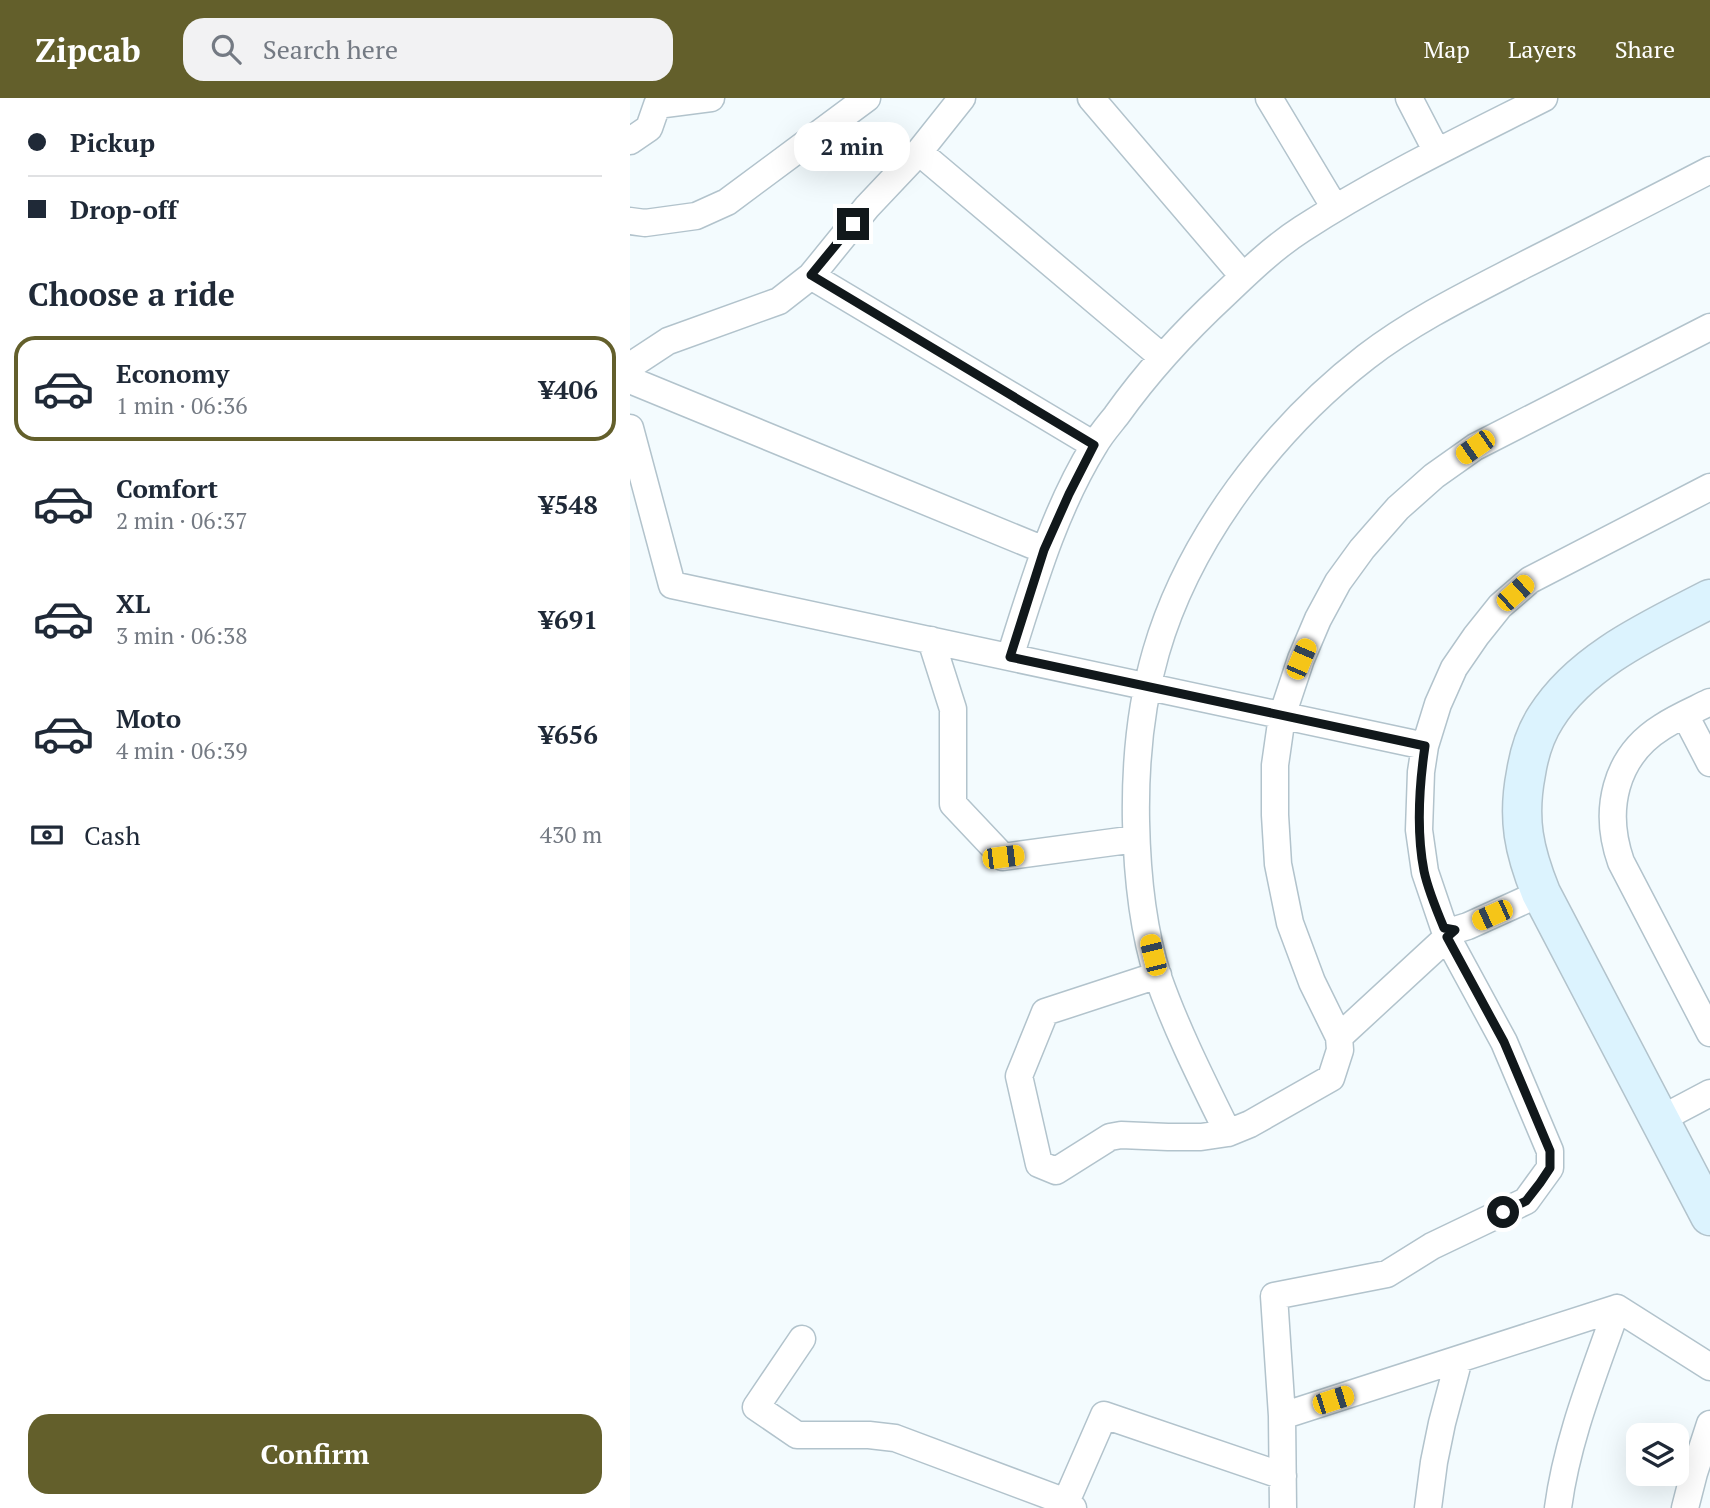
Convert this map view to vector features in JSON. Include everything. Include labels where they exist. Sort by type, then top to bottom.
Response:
[{"type":"street","points":[[630,141],[649,128],[657,105],[710,98]]},
{"type":"street","points":[[855,98],[866,98]]},
{"type":"street","points":[[630,222],[645,223],[696,216],[727,202],[866,98]]},
{"type":"street","points":[[630,366],[668,341],[779,301],[811,275],[867,207],[919,152],[962,98]]},
{"type":"street","points":[[1091,98],[1243,276]]},
{"type":"street","points":[[1269,98],[1335,208]]},
{"type":"street","points":[[1409,98],[1437,152]]},
{"type":"street","points":[[1010,657],[1044,550],[1094,445],[1162,357],[1203,314],[1269,253],[1300,230],[1437,152],[1544,98]]},
{"type":"street","points":[[919,152],[1162,357]]},
{"type":"street","points":[[1228,1133],[1183,1038],[1158,975],[1140,898],[1135,783],[1139,738],[1156,651],[1167,617],[1188,573],[1211,531],[1272,445],[1296,418],[1367,356],[1439,309],[1710,170]]},
{"type":"street","points":[[811,275],[1094,445]]},
{"type":"street","points":[[1158,975],[1045,1012],[1019,1076],[1038,1164],[1056,1171],[1110,1138],[1121,1135],[1168,1138],[1228,1133],[1250,1124],[1331,1078],[1340,1050],[1339,1037],[1312,982],[1290,923],[1278,864],[1275,815],[1275,765],[1282,716],[1318,619],[1338,582],[1363,550],[1398,508],[1434,476],[1475,447],[1710,327]]},
{"type":"street","points":[[630,380],[1044,550]]},
{"type":"street","points":[[630,428],[672,585],[1425,746]]},
{"type":"street","points":[[1283,1508],[1282,1416],[1273,1296],[1387,1274],[1432,1247],[1526,1201],[1550,1168],[1550,1151],[1504,1042],[1451,934],[1444,928],[1424,872],[1419,830],[1421,772],[1425,746],[1438,704],[1454,668],[1476,635],[1500,606],[1530,580],[1710,487]]},
{"type":"street","points":[[1710,599],[1620,648],[1591,668],[1566,691],[1545,718],[1530,751],[1521,813],[1529,864],[1541,893],[1710,1216]]},
{"type":"street","points":[[931,640],[953,709],[953,804],[1003,857],[1136,839]]},
{"type":"street","points":[[1710,702],[1661,727],[1646,739],[1625,765],[1614,797],[1613,831],[1615,847],[1624,868],[1710,1033]]},
{"type":"street","points":[[1685,715],[1710,763]]},
{"type":"street","points":[[1339,1037],[1451,934],[1541,893]]},
{"type":"street","points":[[1659,1120],[1710,1093]]},
{"type":"street","points":[[1282,1416],[1617,1308]]},
{"type":"street","points":[[1617,1308],[1710,1367]]},
{"type":"street","points":[[1558,1508],[1561,1483],[1579,1417],[1617,1308]]},
{"type":"street","points":[[802,1339],[756,1407],[797,1435],[869,1435],[895,1438],[1070,1505],[1104,1415],[1283,1476]]},
{"type":"street","points":[[1428,1508],[1442,1423],[1459,1359]]},
{"type":"street","points":[[1685,1508],[1710,1424]]},
{"type":"route","points":[[853,224],[811,275],[1094,445],[1044,550],[1010,657],[1425,746],[1421,772],[1419,830],[1424,872],[1444,928],[1455,930],[1447,937],[1504,1042],[1550,1151],[1550,1168],[1540,1183],[1526,1201],[1503,1212]]}]
